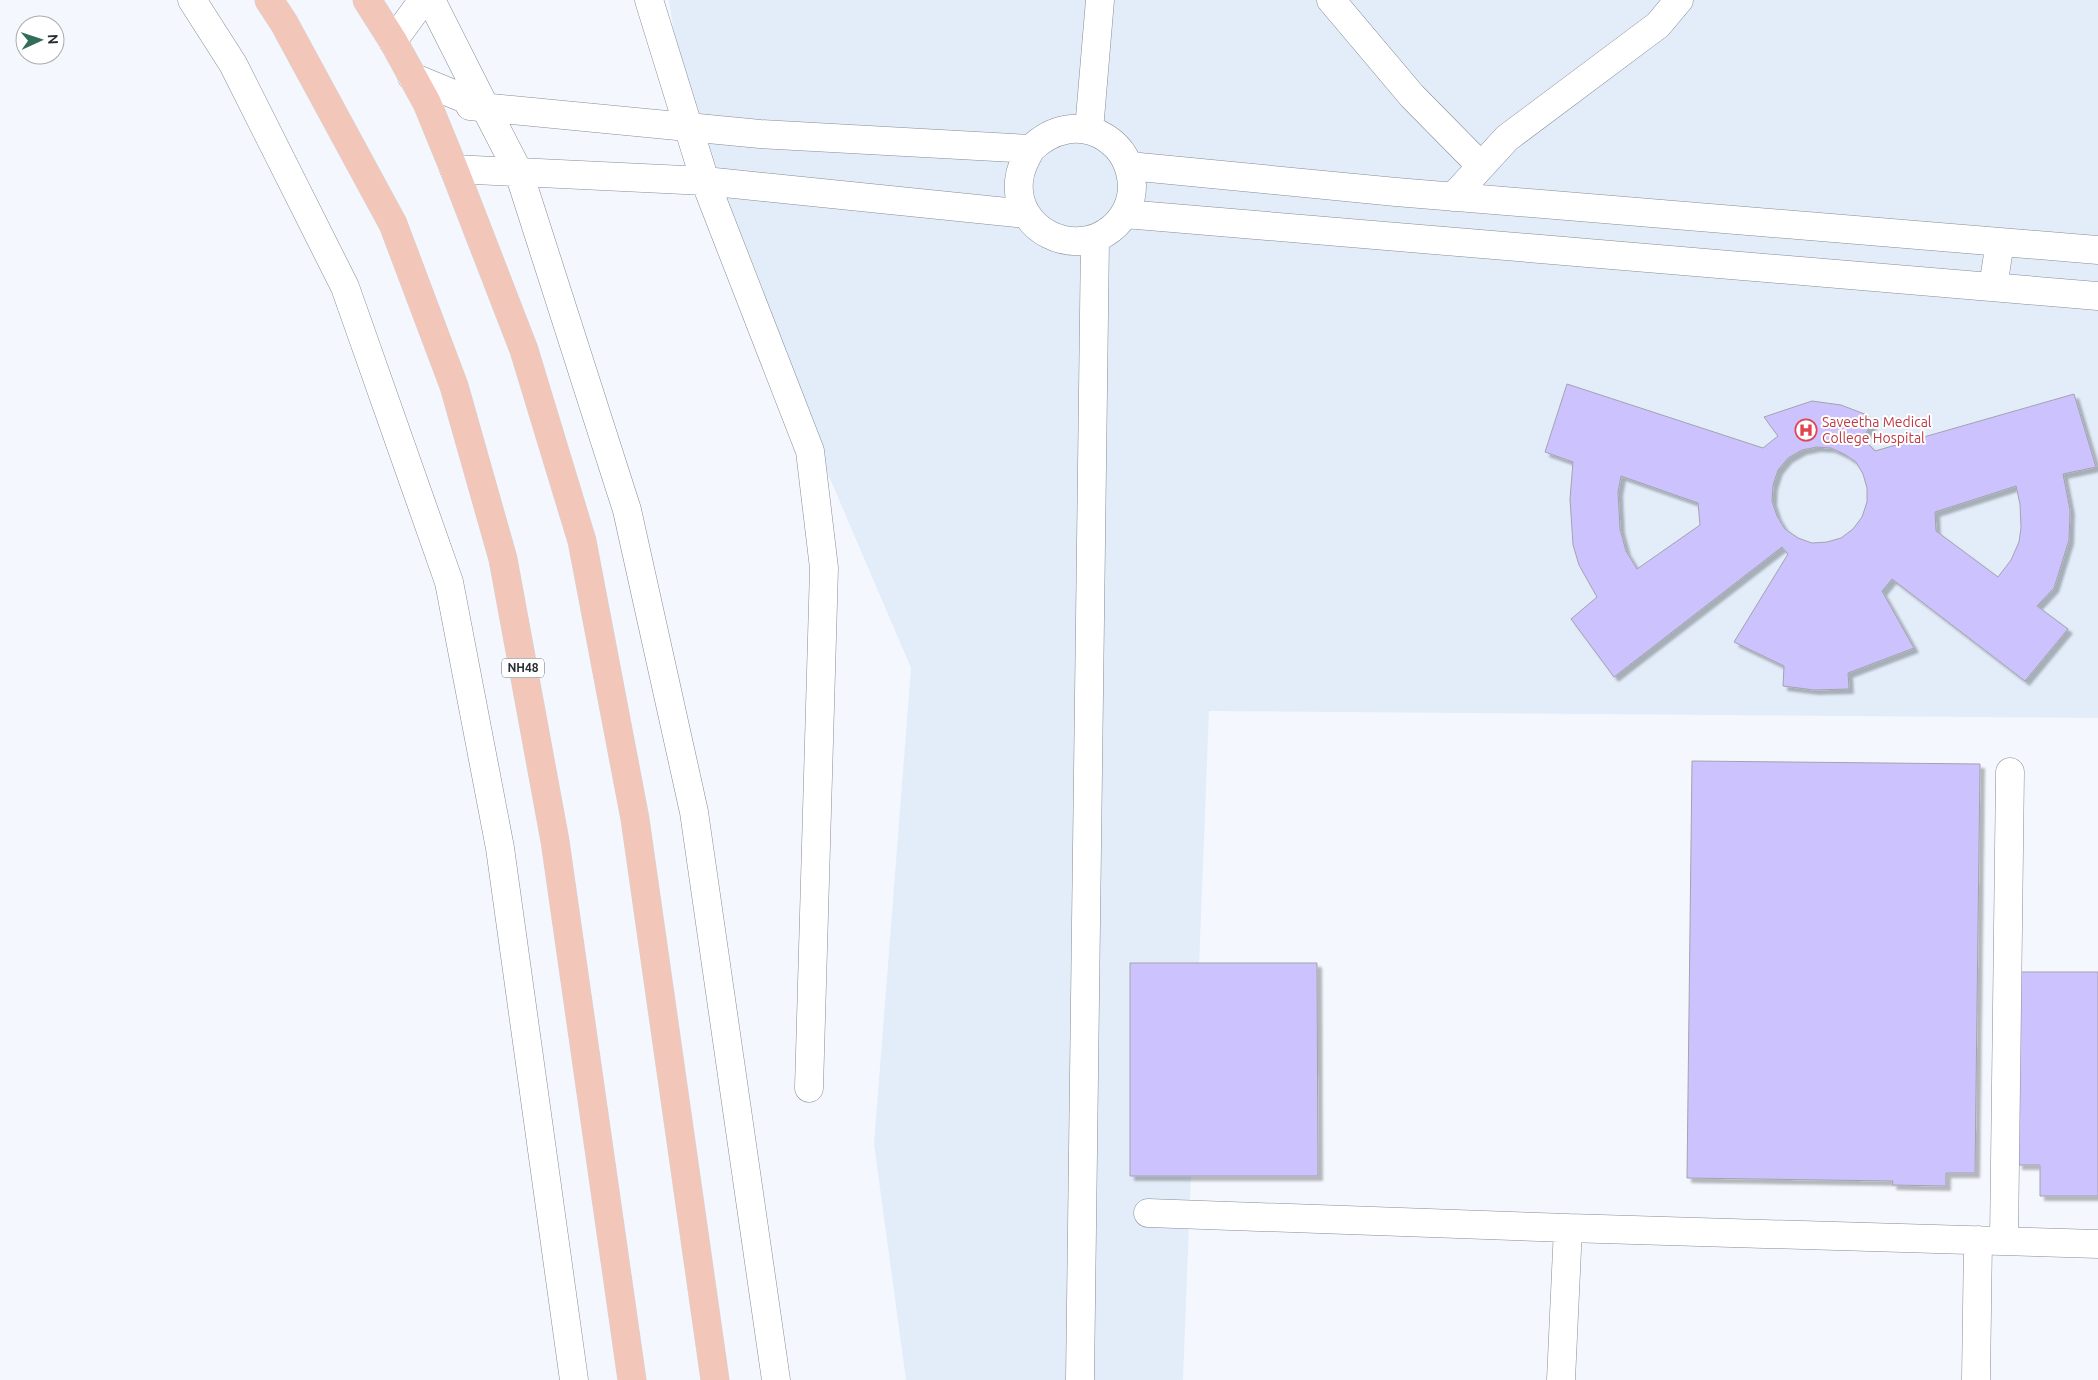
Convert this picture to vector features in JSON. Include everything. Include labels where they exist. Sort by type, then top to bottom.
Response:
[{"type":"highway","name":"NH48","points":[[269,0],[284,23],[393,224],[454,386],[503,559],[555,841],[632,1380]]},
{"type":"highway","points":[[367,0],[393,41],[426,103],[454,169],[524,350],[582,542],[636,819],[715,1380]]},
{"type":"street","points":[[192,0],[233,64],[345,287],[449,582],[500,848],[574,1380]]},
{"type":"street","points":[[393,41],[423,0]]},
{"type":"street","points":[[431,0],[519,174],[627,510],[694,812],[776,1380]]},
{"type":"street","points":[[649,0],[705,181],[810,451],[824,568],[809,1088]]},
{"type":"street","points":[[1089,130],[1100,0]]},
{"type":"street","points":[[1331,0],[1412,96],[1481,166]]},
{"type":"street","points":[[1453,197],[1506,138],[1658,25],[1679,0]]},
{"type":"street","points":[[412,77],[485,107]]},
{"type":"street","points":[[426,103],[760,134],[1031,149]]},
{"type":"street","points":[[1077,128],[1102,135],[1113,143],[1129,166],[1132,190],[1125,214],[1117,224],[1095,239],[1079,243],[1049,236],[1036,226],[1026,214],[1020,200],[1019,182],[1022,164],[1031,149],[1040,140],[1064,129],[1077,128]]},
{"type":"street","points":[[1129,166],[1453,197],[2098,250]]},
{"type":"street","points":[[454,169],[519,174],[705,181],[1026,214]]},
{"type":"street","points":[[1125,214],[2098,296]]},
{"type":"street","points":[[1080,1380],[1095,239]]},
{"type":"street","points":[[1994,287],[2000,242]]},
{"type":"street","points":[[2004,1240],[2010,772]]},
{"type":"street","points":[[1148,1213],[2098,1244]]},
{"type":"street","points":[[1561,1380],[1568,1228]]},
{"type":"street","points":[[1976,1380],[1978,1240]]},
{"type":"shaded area","points":[[669,0],[2098,0],[2098,718],[1209,711],[1183,1380],[906,1380],[874,1144],[911,668],[715,210],[683,95]]},
{"type":"building","points":[[1567,384],[1763,448],[1778,436],[1764,417],[1812,401],[1841,405],[1867,415],[1873,423],[1862,438],[1875,451],[2074,394],[2096,467],[2063,474],[2070,510],[2069,540],[2054,588],[2037,606],[2068,629],[2025,681],[1892,579],[1882,591],[1914,648],[1848,673],[1849,689],[1814,690],[1783,686],[1784,666],[1734,642],[1788,554],[1782,547],[1614,677],[1571,619],[1597,597],[1579,565],[1573,545],[1570,499],[1573,462],[1545,452]],"holes":[[[1817,447],[1831,448],[1856,462],[1863,474],[1867,488],[1867,502],[1862,517],[1853,529],[1841,538],[1827,542],[1812,543],[1798,538],[1785,529],[1777,516],[1772,501],[1773,485],[1778,470],[1788,458],[1802,450]],[[1621,476],[1698,503],[1700,525],[1637,569],[1626,551],[1620,529],[1618,492]],[[2016,486],[2020,504],[2021,528],[2019,542],[2011,560],[1998,577],[1936,531],[1935,512]]]},
{"type":"building","points":[[1692,761],[1980,764],[1975,1173],[1946,1173],[1946,1186],[1892,1185],[1893,1181],[1687,1178]]},
{"type":"building","points":[[1130,963],[1317,963],[1318,1176],[1130,1176]]},
{"type":"building","points":[[2017,972],[2098,972],[2098,1196],[2040,1196],[2040,1165],[2018,1165]]},
{"type":"place","name":"Saveetha Medical College Hospital","points":[[1806,430]]}]
